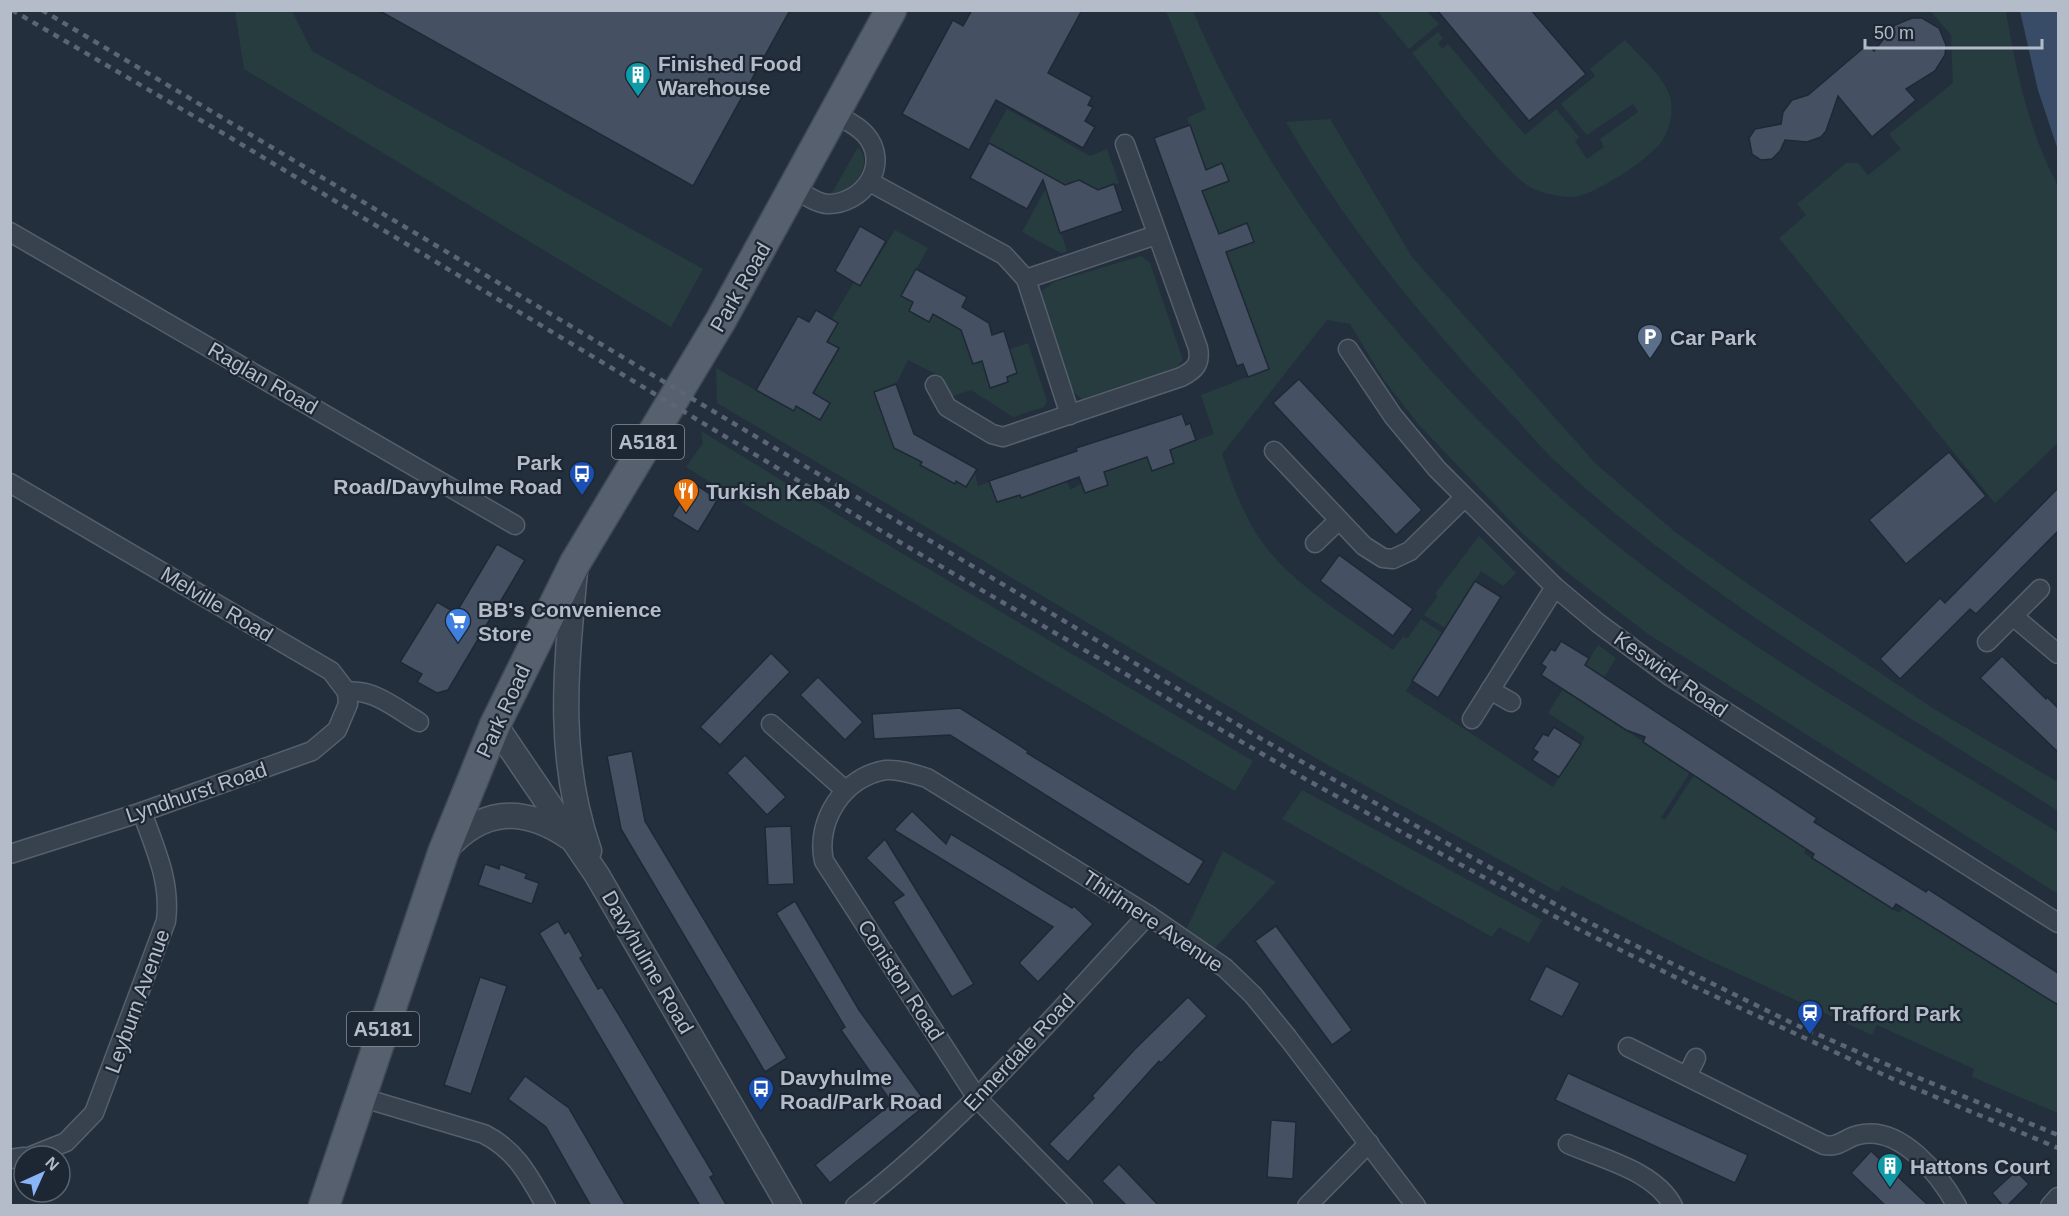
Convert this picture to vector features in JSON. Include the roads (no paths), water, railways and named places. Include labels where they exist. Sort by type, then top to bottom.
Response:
[{"type":"main road","name":"A5181","points":[[835,114],[891,10]]},
{"type":"main road","name":"Park Road","points":[[324,1206],[443,853],[495,725],[575,563],[707,344],[835,114]]},
{"type":"street","points":[[794,188],[818,202],[840,203],[862,191],[870,182],[875,170],[873,147],[866,134],[835,114]]},
{"type":"street","points":[[935,385],[947,407],[998,436],[1008,436],[1181,377],[1195,368],[1199,362],[1198,348],[1125,144]]},
{"type":"street","points":[[870,182],[1004,255],[1026,279],[1070,415]]},
{"type":"street","name":"Raglan Road","points":[[10,232],[515,525]]},
{"type":"street","points":[[1026,279],[1156,235]]},
{"type":"street","name":"Keswick Road","points":[[1348,349],[1393,416],[1464,498],[1554,587],[1671,677],[2058,923]]},
{"type":"street","points":[[1274,450],[1372,553],[1393,559],[1410,551],[1464,498]]},
{"type":"street","name":"Melville Road","points":[[10,483],[331,671],[347,692]]},
{"type":"street","points":[[1315,543],[1339,520]]},
{"type":"street","points":[[575,563],[564,691],[570,770],[577,808],[597,875]]},
{"type":"street","points":[[1472,719],[1554,587]]},
{"type":"street","points":[[1987,642],[2040,589]]},
{"type":"street","points":[[2013,616],[2058,654]]},
{"type":"street","points":[[347,692],[359,690],[372,695],[419,722]]},
{"type":"street","points":[[1490,690],[1511,702]]},
{"type":"street","name":"Lyndhurst Road","points":[[10,854],[142,812],[312,751],[337,730],[348,704],[347,692]]},
{"type":"street","points":[[771,724],[845,790]]},
{"type":"street","name":"Davyhulme Road","points":[[495,725],[597,875],[789,1206]]},
{"type":"street","name":"Thirlmere Avenue","points":[[845,790],[870,774],[887,770],[927,778],[1148,915],[1225,968],[1253,995],[1416,1206]]},
{"type":"street","name":"Coniston Road","points":[[845,790],[828,817],[820,844],[824,861],[977,1098],[1083,1206]]},
{"type":"street","name":"Leyburn Avenue","points":[[61,1144],[66,1142],[94,1113],[166,921],[169,899],[166,878],[142,812]]},
{"type":"street","points":[[443,853],[458,835],[476,823],[497,816],[522,816],[541,821],[573,840]]},
{"type":"street","name":"Ennerdale Road","points":[[855,1206],[926,1148],[977,1098],[1148,915]]},
{"type":"street","points":[[1628,1047],[1824,1145],[1832,1147],[1858,1135],[1872,1133],[1900,1143],[1928,1165],[1957,1206]]},
{"type":"street","points":[[1687,1076],[1696,1058]]},
{"type":"street","points":[[360,1097],[484,1134],[498,1141],[512,1151],[546,1206]]},
{"type":"street","points":[[1307,1206],[1369,1143]]},
{"type":"street","points":[[1568,1144],[1641,1176],[1657,1186],[1673,1206]]},
{"type":"street","points":[[2050,1206],[2058,1197]]},
{"type":"water","points":[[2020,11],[2058,11],[2058,150],[2038,90]]},
{"type":"railway","points":[[12,10],[226,135],[913,550],[1307,780],[1574,927],[1695,987],[1895,1080],[2058,1148]]},
{"type":"railway","points":[[42,10],[1265,741],[1580,918],[1794,1024],[2058,1135]]},
{"type":"place","name":"Finished Food Warehouse","points":[[638,98]]},
{"type":"place","name":"Car Park","points":[[1650,360]]},
{"type":"place","name":"Park Road/Davyhulme Road","points":[[582,497]]},
{"type":"place","name":"Turkish Kebab","points":[[686,514]]},
{"type":"place","name":"BB's Convenience Store","points":[[458,644]]},
{"type":"place","name":"Trafford Park","points":[[1810,1036]]},
{"type":"place","name":"Davyhulme Road/Park Road","points":[[761,1112]]},
{"type":"place","name":"Hattons Court","points":[[1890,1189]]}]
